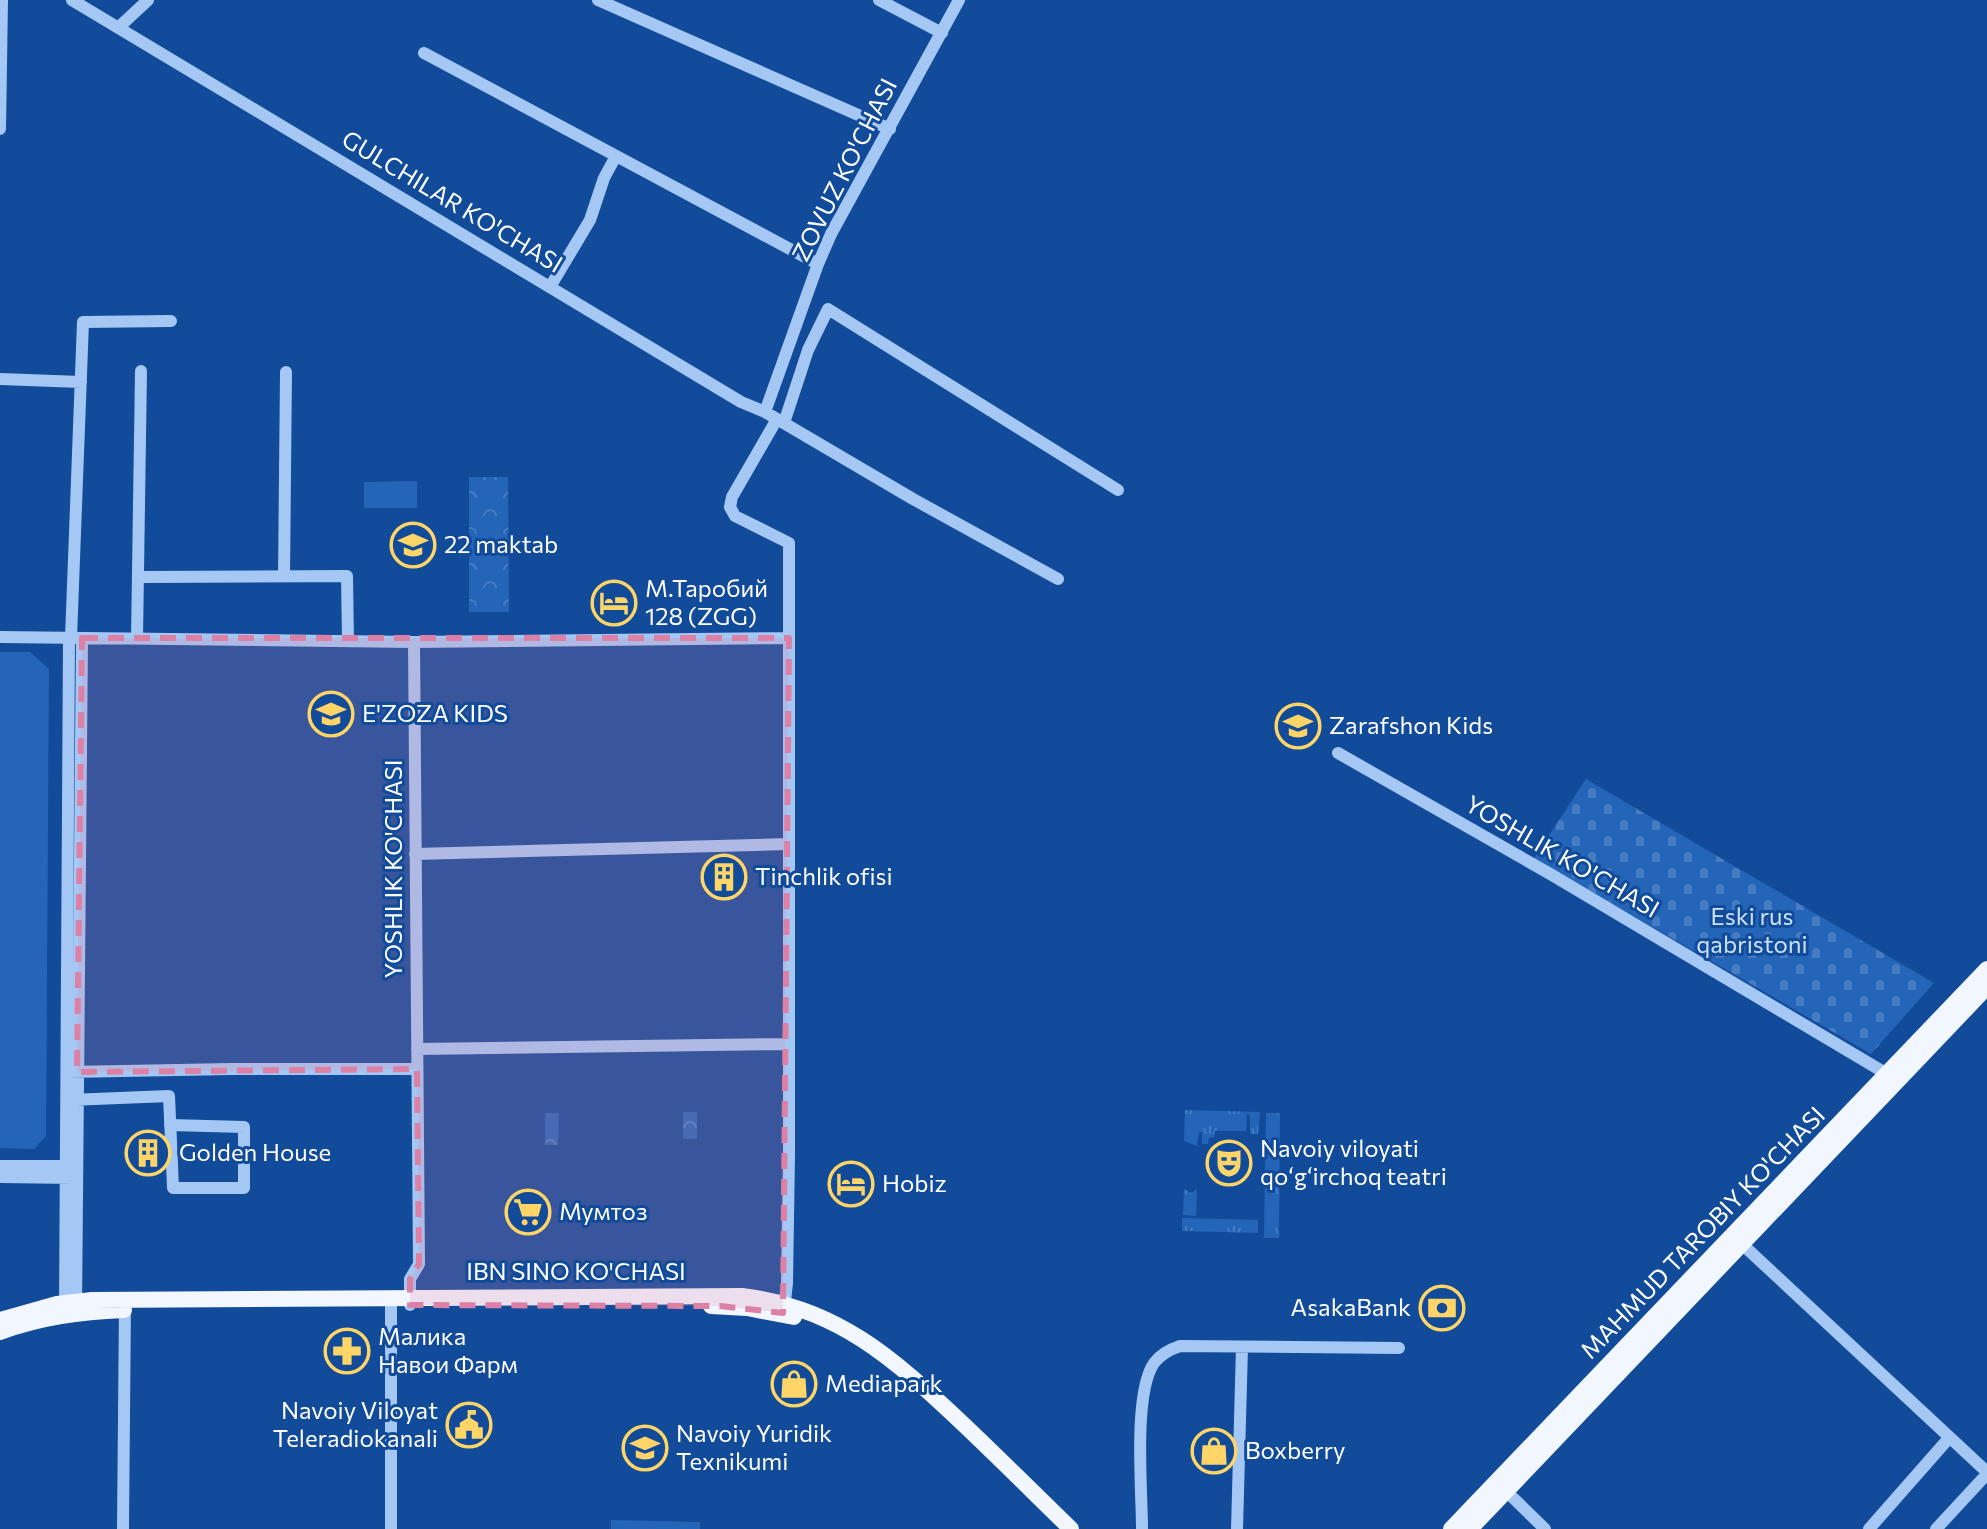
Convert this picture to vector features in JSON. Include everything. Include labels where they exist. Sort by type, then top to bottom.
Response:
[{"type":"main road","name":"MAHMUD TAROBIY KO'CHASI","points":[[1451,1529],[1987,969]]},
{"type":"main road","name":"MAHMUD TAROBIY KO'CHASI","points":[[1470,1529],[1987,987]]},
{"type":"main road","points":[[0,1320],[70,1307],[125,1304],[410,1301],[784,1308],[850,1330],[884,1353],[1071,1529]]},
{"type":"main road","points":[[0,1332],[70,1307]]},
{"type":"main road","points":[[784,1308],[840,1335],[901,1377],[1058,1529]]},
{"type":"street","points":[[0,129],[2,0]]},
{"type":"street","name":"GULCHILAR KO'CHASI","points":[[72,0],[741,402],[765,412],[1058,579]]},
{"type":"street","points":[[119,27],[148,0]]},
{"type":"street","points":[[598,0],[890,129]]},
{"type":"street","points":[[879,0],[942,33]]},
{"type":"street","name":"ZOVUZ KO'CHASI","points":[[765,412],[831,234],[959,0]]},
{"type":"street","points":[[424,53],[818,264]]},
{"type":"street","points":[[550,287],[590,220],[604,178],[616,156]]},
{"type":"street","points":[[784,1308],[787,1283],[789,1044],[789,543],[735,516],[730,507],[732,497],[780,421],[828,309],[1118,490]]},
{"type":"street","points":[[70,1307],[74,638],[83,322],[171,321]]},
{"type":"street","points":[[137,639],[141,371]]},
{"type":"street","points":[[284,576],[286,372]]},
{"type":"street","points":[[0,379],[81,382]]},
{"type":"street","points":[[138,577],[347,576],[348,641]]},
{"type":"street","points":[[0,637],[414,642],[789,638]]},
{"type":"street","name":"YOSHLIK KO'CHASI","points":[[410,1301],[410,1279],[419,1264],[414,642]]},
{"type":"street","name":"YOSHLIK KO'CHASI","points":[[1338,753],[1887,1074]]},
{"type":"street","points":[[415,854],[789,844]]},
{"type":"street","points":[[417,1049],[789,1044]]},
{"type":"street","points":[[71,1072],[417,1069]]},
{"type":"street","points":[[71,1100],[169,1096],[170,1125],[173,1188],[244,1188],[244,1127],[170,1125]]},
{"type":"street","points":[[0,1166],[70,1172]]},
{"type":"street","points":[[0,1177],[70,1172]]},
{"type":"street","points":[[1743,1245],[1987,1473],[1936,1529]]},
{"type":"street","points":[[390,1301],[391,1529]]},
{"type":"street","points":[[123,1529],[125,1304]]},
{"type":"street","points":[[1142,1529],[1143,1401],[1147,1379],[1155,1361],[1180,1346],[1399,1348]]},
{"type":"street","points":[[1237,1529],[1242,1347]]},
{"type":"street","points":[[1869,1529],[1949,1438]]},
{"type":"street","points":[[1506,1491],[1545,1529]]},
{"type":"highlighted area","points":[[82,638],[789,638],[783,1313],[720,1306],[410,1305],[410,1279],[419,1264],[417,1069],[77,1072]]},
{"type":"green space","points":[[469,477],[508,477],[509,612],[469,612]]},
{"type":"green space","points":[[417,481],[417,508],[364,508],[364,482]]},
{"type":"green space","points":[[0,652],[30,652],[49,669],[46,1136],[34,1149],[0,1148]]},
{"type":"green space","name":"Eski rus qabristoni","points":[[1586,779],[1934,983],[1871,1054],[1534,858]]},
{"type":"green space","points":[[1185,1110],[1260,1112],[1258,1134],[1250,1134],[1250,1115],[1247,1114],[1246,1131],[1215,1131],[1208,1144],[1202,1144],[1202,1132],[1199,1132],[1197,1146],[1184,1141]]},
{"type":"green space","points":[[683,1112],[697,1112],[697,1139],[683,1139]]},
{"type":"green space","points":[[545,1113],[559,1113],[558,1145],[545,1145]]},
{"type":"green space","points":[[1266,1113],[1280,1113],[1279,1238],[1264,1238]]},
{"type":"green space","points":[[1184,1189],[1191,1193],[1197,1189],[1196,1216],[1183,1215]]},
{"type":"green space","points":[[1182,1218],[1258,1220],[1258,1233],[1182,1231]]},
{"type":"green space","points":[[611,1520],[700,1522],[700,1529],[611,1529]]},
{"type":"place","name":"22 maktab","points":[[413,545]]},
{"type":"place","name":"М.Таробий 128 (ZGG)","points":[[614,603]]},
{"type":"place","name":"E'ZOZA KIDS","points":[[331,714]]},
{"type":"place","name":"Zarafshon Kids","points":[[1298,726]]},
{"type":"place","name":"Tinchlik ofisi","points":[[724,877]]},
{"type":"place","name":"Golden House","points":[[148,1153]]},
{"type":"place","name":"Navoiy viloyati qoʻgʻirchoq teatri","points":[[1229,1163]]},
{"type":"place","name":"Hobiz","points":[[851,1184]]},
{"type":"place","name":"Мумтоз","points":[[528,1212]]},
{"type":"place","name":"AsakaBank","points":[[1442,1308]]},
{"type":"place","name":"Малика Навои Фарм","points":[[347,1351]]},
{"type":"place","name":"Mediapark","points":[[794,1384]]},
{"type":"place","name":"Navoiy Viloyat Teleradiokanali","points":[[469,1425]]},
{"type":"place","name":"Navoiy Yuridik Texnikumi","points":[[645,1448]]},
{"type":"place","name":"Boxberry","points":[[1214,1451]]}]
